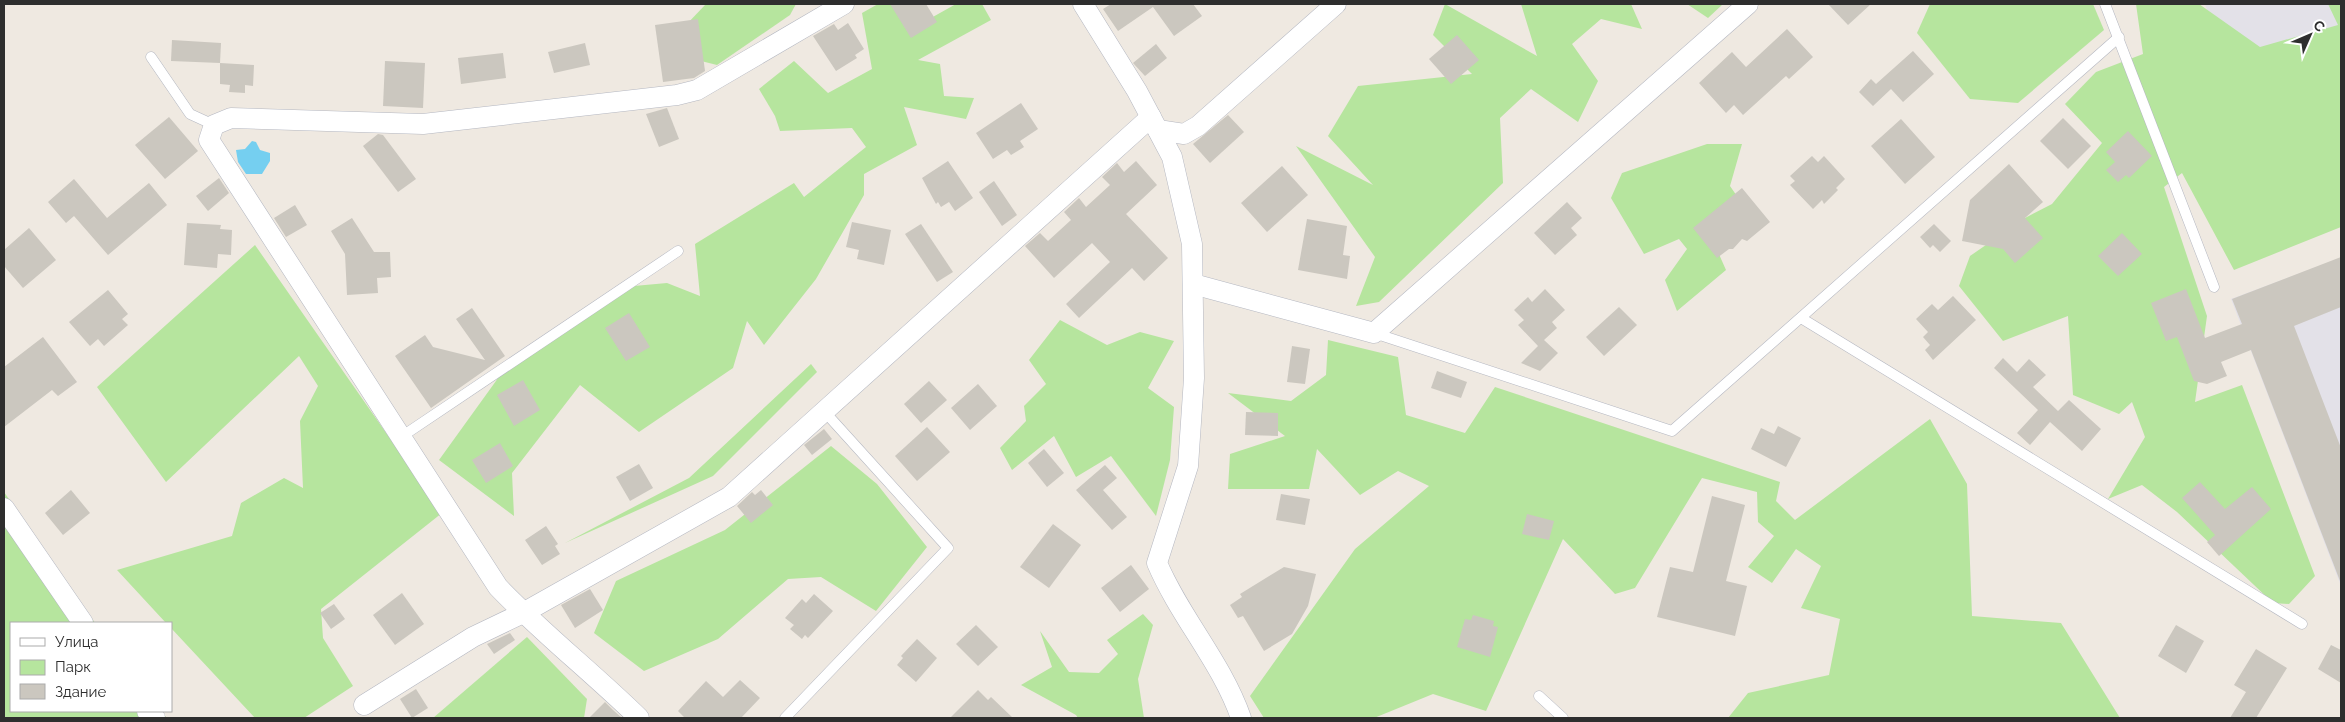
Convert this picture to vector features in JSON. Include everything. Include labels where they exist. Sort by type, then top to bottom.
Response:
[{"type":"street","points":[[639,718],[606,686],[523,613],[498,587],[209,140],[214,125],[230,118],[423,124],[677,95],[697,90],[844,4]]},
{"type":"street","points":[[1083,4],[1154,123],[1172,157],[1192,244],[1194,378],[1188,466],[1157,563],[1166,586],[1233,694],[1241,718]]},
{"type":"street","points":[[1154,123],[1184,134],[1198,126],[1336,4]]},
{"type":"street","points":[[1193,284],[1374,333],[1748,4]]},
{"type":"street","points":[[364,705],[473,637],[523,613],[729,497],[824,411],[1154,123]]},
{"type":"street","points":[[4,508],[82,622]]},
{"type":"lane","points":[[2106,4],[2214,287]]},
{"type":"lane","points":[[1374,333],[1672,431],[2119,37]]},
{"type":"lane","points":[[151,57],[190,114],[214,125]]},
{"type":"lane","points":[[401,437],[678,251]]},
{"type":"lane","points":[[1801,318],[2302,624]]},
{"type":"lane","points":[[785,718],[948,548],[824,411]]},
{"type":"lane","points":[[1540,696],[1563,718]]},
{"type":"shaded area","points":[[2205,4],[2341,4],[2341,43],[2230,80]]},
{"type":"shaded area","points":[[2341,258],[2341,586],[2231,299]]},
{"type":"green space","points":[[706,4],[796,4],[790,15],[717,65],[693,59],[685,26]]},
{"type":"green space","points":[[878,4],[916,4],[931,18],[956,4],[982,4],[991,20],[918,60],[940,64],[944,96],[974,98],[966,119],[904,107],[917,145],[864,174],[864,195],[816,279],[764,345],[747,321],[733,368],[639,432],[580,385],[512,473],[514,516],[439,460],[501,374],[634,286],[667,283],[700,296],[695,244],[794,183],[804,197],[866,147],[852,128],[780,131],[775,116],[759,89],[794,61],[828,93],[872,69],[862,13]]},
{"type":"green space","points":[[1445,4],[1537,56],[1521,4],[1631,4],[1642,29],[1601,19],[1572,44],[1598,81],[1578,122],[1531,89],[1500,118],[1503,183],[1379,302],[1356,306],[1375,257],[1296,146],[1373,185],[1328,136],[1358,86],[1472,74],[1433,35]]},
{"type":"green space","points":[[1687,4],[1723,4],[1708,18]]},
{"type":"green space","points":[[1930,4],[2093,4],[2104,30],[2018,103],[1970,99],[1917,33]]},
{"type":"green space","points":[[2136,4],[2199,4],[2260,47],[2338,25],[2328,4],[2341,4],[2341,227],[2234,270],[2182,173],[2164,187],[2207,316],[2195,402],[2242,385],[2315,576],[2289,604],[2273,603],[2177,512],[2142,485],[2108,499],[2145,437],[2132,402],[2119,414],[2073,395],[2068,316],[2003,341],[1959,286],[1970,256],[2025,218],[2052,204],[2102,143],[2065,104],[2096,72],[2143,54]]},
{"type":"green space","points":[[1707,144],[1742,144],[1730,186],[1743,205],[1710,234],[1726,270],[1677,311],[1665,280],[1687,249],[1679,239],[1644,254],[1611,198],[1622,173]]},
{"type":"green space","points":[[255,245],[442,513],[321,609],[323,638],[353,686],[304,718],[255,718],[172,629],[172,622],[165,622],[117,570],[232,536],[241,503],[284,478],[303,488],[300,421],[318,386],[299,356],[166,482],[97,387]]},
{"type":"green space","points":[[1060,320],[1107,345],[1140,332],[1174,341],[1148,388],[1174,407],[1170,460],[1156,516],[1111,456],[1076,477],[1054,436],[1012,470],[1000,448],[1026,421],[1024,406],[1046,384],[1029,360]]},
{"type":"green space","points":[[1328,340],[1398,357],[1406,415],[1465,433],[1495,387],[1780,482],[1776,501],[1795,520],[1930,419],[1967,484],[1972,616],[2061,623],[2120,718],[1728,718],[1748,693],[1829,675],[1840,619],[1801,608],[1821,566],[1796,549],[1772,583],[1748,567],[1774,536],[1758,522],[1757,492],[1702,478],[1635,588],[1615,594],[1563,539],[1486,711],[1433,694],[1374,718],[1264,718],[1250,696],[1355,549],[1429,486],[1398,471],[1360,495],[1317,449],[1309,489],[1228,489],[1230,454],[1285,436],[1228,393],[1291,401],[1326,375]]},
{"type":"green space","points":[[811,364],[817,372],[713,476],[565,543],[689,478]]},
{"type":"green space","points":[[831,446],[877,484],[927,547],[876,611],[821,577],[788,579],[718,639],[644,671],[594,633],[616,581],[725,530]]},
{"type":"green space","points":[[4,492],[94,622],[10,622],[10,712],[161,712],[167,718],[4,718]]},
{"type":"green space","points":[[1143,614],[1153,625],[1138,679],[1144,718],[1078,718],[1076,715],[1021,685],[1052,667],[1040,631],[1069,672],[1099,673],[1118,654],[1107,640]]},
{"type":"green space","points":[[527,637],[587,699],[584,718],[433,718]]},
{"type":"water","points":[[252,141],[256,142],[260,150],[270,153],[270,161],[262,174],[246,174],[238,162],[236,150],[245,149]]},
{"type":"building","points":[[890,4],[926,4],[937,22],[911,38]]},
{"type":"building","points":[[1111,4],[1193,4],[1202,16],[1174,36],[1153,7],[1118,31],[1103,9]]},
{"type":"building","points":[[1828,4],[1871,4],[1848,25]]},
{"type":"building","points":[[698,19],[705,71],[694,78],[663,82],[655,25]]},
{"type":"building","points":[[848,23],[864,49],[855,55],[857,58],[836,71],[813,36],[834,24],[838,30]]},
{"type":"building","points":[[1787,29],[1813,57],[1789,79],[1786,76],[1743,115],[1734,105],[1726,113],[1699,83],[1732,52],[1746,67]]},
{"type":"building","points":[[1457,35],[1479,60],[1451,84],[1429,59]]},
{"type":"building","points":[[172,40],[221,43],[220,63],[171,61]]},
{"type":"building","points":[[585,43],[590,65],[554,73],[548,52]]},
{"type":"building","points":[[1156,44],[1167,58],[1145,76],[1133,63]]},
{"type":"building","points":[[1913,51],[1934,74],[1903,102],[1891,89],[1873,106],[1859,92],[1871,79],[1876,84]]},
{"type":"building","points":[[503,53],[506,78],[461,84],[458,58]]},
{"type":"building","points":[[385,61],[425,63],[423,108],[383,106]]},
{"type":"building","points":[[220,63],[254,65],[253,86],[245,85],[245,93],[229,92],[230,85],[220,84]]},
{"type":"building","points":[[1021,103],[1038,129],[1020,141],[1024,147],[1011,155],[1007,150],[993,159],[976,133]]},
{"type":"building","points":[[667,108],[679,139],[659,147],[646,114]]},
{"type":"building","points":[[1228,115],[1244,132],[1210,163],[1193,144]]},
{"type":"building","points":[[169,117],[198,151],[165,179],[135,145]]},
{"type":"building","points":[[2063,118],[2091,146],[2068,169],[2040,141]]},
{"type":"building","points":[[1901,119],[1935,157],[1905,184],[1871,146]]},
{"type":"building","points":[[2128,131],[2152,156],[2129,178],[2126,175],[2118,182],[2106,170],[2115,162],[2106,152]]},
{"type":"building","points":[[378,134],[383,135],[416,179],[398,192],[363,146]]},
{"type":"building","points":[[1812,156],[1818,162],[1824,156],[1845,179],[1836,188],[1838,190],[1824,204],[1822,200],[1813,209],[1790,185],[1795,181],[1790,176]]},
{"type":"building","points":[[948,161],[973,198],[955,211],[949,202],[941,207],[938,202],[936,204],[922,178]]},
{"type":"building","points":[[1136,161],[1157,185],[1126,214],[1168,258],[1144,281],[1132,268],[1079,318],[1066,304],[1110,262],[1092,243],[1054,278],[1025,246],[1040,233],[1048,241],[1071,220],[1064,212],[1079,198],[1086,207],[1110,185],[1102,177],[1117,163],[1124,172]]},
{"type":"building","points":[[2009,164],[2043,202],[2025,218],[2043,238],[2015,263],[2003,249],[1962,241],[1970,200]]},
{"type":"building","points":[[1282,166],[1308,195],[1267,232],[1241,203]]},
{"type":"building","points":[[219,178],[229,193],[208,211],[196,196]]},
{"type":"building","points":[[74,179],[107,218],[149,183],[167,205],[108,255],[74,216],[66,223],[48,202]]},
{"type":"building","points":[[994,181],[1017,215],[1002,226],[979,192]]},
{"type":"building","points":[[1742,188],[1770,222],[1747,241],[1742,239],[1733,249],[1729,249],[1717,258],[1693,228]]},
{"type":"building","points":[[1567,202],[1582,218],[1571,228],[1577,235],[1555,255],[1534,233]]},
{"type":"building","points":[[295,205],[307,225],[286,237],[274,218]]},
{"type":"building","points":[[352,218],[374,252],[390,252],[391,277],[377,278],[378,293],[347,295],[345,254],[331,231]]},
{"type":"building","points":[[1307,219],[1347,226],[1343,255],[1350,256],[1347,279],[1298,270]]},
{"type":"building","points":[[852,222],[891,230],[884,265],[857,259],[859,250],[846,247]]},
{"type":"building","points":[[187,223],[221,225],[220,229],[232,230],[231,255],[218,254],[217,268],[184,265]]},
{"type":"building","points":[[921,224],[953,272],[937,282],[905,234]]},
{"type":"building","points":[[1934,224],[1951,241],[1940,252],[1933,245],[1930,248],[1920,237]]},
{"type":"building","points":[[29,228],[56,260],[23,288],[4,266],[4,250]]},
{"type":"building","points":[[2122,233],[2142,254],[2118,276],[2098,256]]},
{"type":"building","points":[[2341,257],[2341,307],[2294,326],[2341,448],[2340,581],[2251,350],[2221,362],[2227,376],[2207,384],[2194,381],[2177,337],[2166,341],[2151,303],[2186,289],[2205,338],[2242,324],[2232,299]]},
{"type":"building","points":[[1545,289],[1565,310],[1552,322],[1557,328],[1544,340],[1558,353],[1540,371],[1521,363],[1538,346],[1518,325],[1524,320],[1514,310],[1528,297],[1532,302]]},
{"type":"building","points":[[108,290],[128,314],[122,319],[128,325],[104,346],[98,339],[90,346],[69,322]]},
{"type":"building","points":[[1953,296],[1976,320],[1933,360],[1925,350],[1930,345],[1923,337],[1928,332],[1916,319],[1932,304],[1938,310]]},
{"type":"building","points":[[1619,307],[1637,325],[1604,356],[1586,337]]},
{"type":"building","points":[[472,308],[505,356],[431,408],[395,356],[425,335],[433,347],[485,360],[456,319]]},
{"type":"building","points":[[629,313],[650,347],[626,361],[605,328]]},
{"type":"building","points":[[43,337],[77,382],[58,396],[52,390],[4,427],[4,367]]},
{"type":"building","points":[[1292,346],[1310,349],[1305,384],[1287,382]]},
{"type":"building","points":[[2003,358],[2017,372],[2029,359],[2046,375],[2033,387],[2058,411],[2069,400],[2101,429],[2082,451],[2050,422],[2030,445],[2017,433],[2038,410],[1994,368]]},
{"type":"building","points":[[1437,371],[1467,382],[1461,398],[1431,388]]},
{"type":"building","points":[[523,380],[540,410],[514,426],[497,395]]},
{"type":"building","points":[[929,381],[947,400],[921,423],[904,404]]},
{"type":"building","points":[[978,384],[997,406],[970,430],[951,408]]},
{"type":"building","points":[[1246,412],[1278,413],[1278,436],[1245,435]]},
{"type":"building","points":[[1778,426],[1801,438],[1786,467],[1751,449],[1761,428],[1774,434]]},
{"type":"building","points":[[927,427],[950,452],[917,481],[895,456]]},
{"type":"building","points":[[824,429],[832,439],[812,455],[804,445]]},
{"type":"building","points":[[500,443],[513,466],[486,483],[472,460]]},
{"type":"building","points":[[1044,449],[1064,473],[1047,487],[1028,463]]},
{"type":"building","points":[[639,464],[653,488],[630,501],[616,477]]},
{"type":"building","points":[[1105,465],[1117,478],[1103,490],[1127,517],[1112,530],[1076,490]]},
{"type":"building","points":[[2200,482],[2225,509],[2252,487],[2271,509],[2219,556],[2207,542],[2215,535],[2182,498]]},
{"type":"building","points":[[71,490],[90,513],[63,535],[45,513]]},
{"type":"building","points":[[761,490],[773,505],[751,523],[737,506],[752,492],[755,495]]},
{"type":"building","points":[[1281,494],[1310,499],[1305,525],[1276,520]]},
{"type":"building","points":[[1712,496],[1745,505],[1726,581],[1747,586],[1735,636],[1657,617],[1670,567],[1693,572]]},
{"type":"building","points":[[1527,514],[1554,521],[1549,540],[1522,534]]},
{"type":"building","points":[[1053,524],[1081,545],[1049,588],[1020,567]]},
{"type":"building","points":[[546,526],[558,544],[555,546],[560,554],[542,565],[525,540]]},
{"type":"building","points":[[1131,565],[1149,589],[1120,612],[1101,588]]},
{"type":"building","points":[[1284,567],[1316,574],[1308,606],[1292,634],[1264,651],[1243,616],[1238,618],[1230,605],[1242,597],[1240,594]]},
{"type":"building","points":[[590,589],[603,610],[575,628],[561,605]]},
{"type":"building","points":[[402,593],[424,624],[395,645],[373,615]]},
{"type":"building","points":[[814,594],[833,611],[808,638],[805,635],[802,639],[790,629],[794,625],[785,618],[802,599],[806,603]]},
{"type":"building","points":[[334,604],[345,619],[331,629],[320,613]]},
{"type":"building","points":[[1473,615],[1494,621],[1493,626],[1498,627],[1490,657],[1457,647],[1465,619],[1471,620]]},
{"type":"building","points":[[976,625],[998,647],[978,666],[956,644]]},
{"type":"building","points":[[2176,625],[2204,641],[2186,673],[2158,656]]},
{"type":"building","points":[[510,633],[515,640],[494,654],[487,644]]},
{"type":"building","points":[[917,639],[937,658],[916,682],[897,665],[903,658],[901,656]]},
{"type":"building","points":[[2331,645],[2341,650],[2341,683],[2318,669]]},
{"type":"building","points":[[2256,649],[2287,668],[2256,718],[2230,718],[2246,692],[2234,685]]},
{"type":"building","points":[[740,680],[760,698],[741,718],[685,718],[678,711],[706,681],[723,697]]},
{"type":"building","points":[[416,689],[428,708],[412,718],[400,699]]},
{"type":"building","points":[[978,690],[988,700],[991,697],[1013,718],[950,718]]},
{"type":"building","points":[[605,702],[613,710],[622,718],[589,718]]}]
